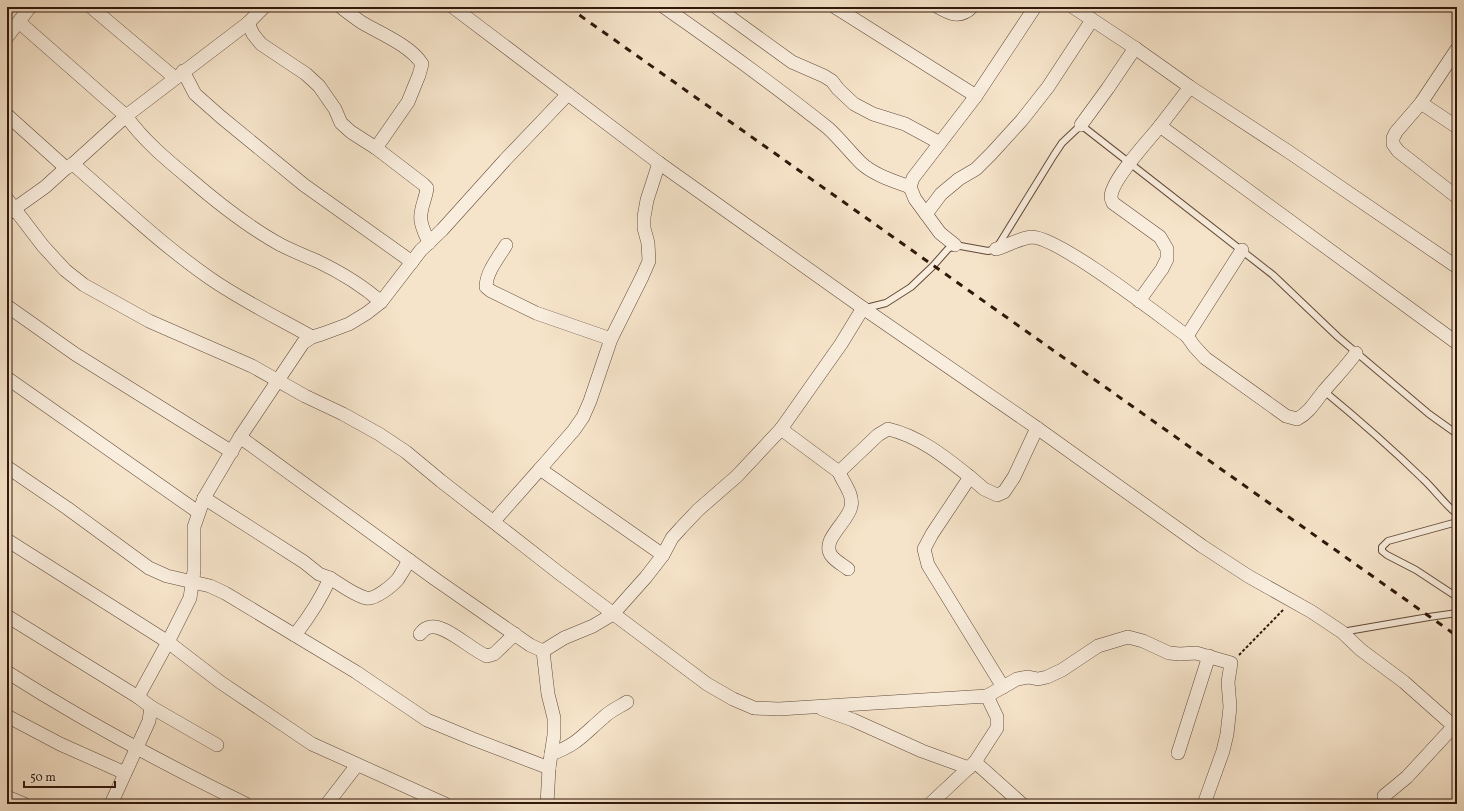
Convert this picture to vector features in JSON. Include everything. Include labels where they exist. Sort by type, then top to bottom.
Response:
[{"type":"street","points":[[7,37],[30,7]]},
{"type":"street","points":[[91,7],[179,74],[195,94],[304,185],[412,262]]},
{"type":"street","points":[[264,7],[248,23],[179,74],[126,116],[45,187],[10,207],[65,270],[84,285],[149,321],[252,366],[395,443],[441,481],[613,614],[707,684],[733,699],[754,708],[779,709],[987,696],[1017,679],[1028,677],[1038,679],[1046,678],[1062,670],[1098,646],[1128,637],[1143,641],[1169,654],[1196,653],[1231,663],[1228,682],[1230,707],[1227,734],[1223,752],[1204,804]]},
{"type":"street","points":[[341,7],[414,54],[422,64],[408,102],[376,148]]},
{"type":"street","points":[[453,7],[659,163],[862,308],[1037,428],[1202,546],[1248,576],[1293,600],[1342,632],[1361,650],[1404,682],[1455,727],[1407,777],[1384,796]]},
{"type":"street","points":[[664,7],[828,129],[842,141],[862,164],[878,174],[910,187]]},
{"type":"street","points":[[716,7],[792,62],[832,81],[854,104],[873,114],[905,124],[940,143]]},
{"type":"street","points":[[835,7],[976,96]]},
{"type":"street","points":[[938,7],[950,14],[959,15],[972,7]]},
{"type":"street","points":[[955,245],[940,233],[915,199],[910,187],[912,178],[976,96],[1035,7]]},
{"type":"street","points":[[1073,7],[1457,267]]},
{"type":"street","points":[[926,214],[941,194],[959,179],[976,168],[1022,120],[1048,88],[1092,20]]},
{"type":"street","points":[[19,22],[126,116],[137,132],[159,153],[231,213],[257,232],[282,246],[349,278],[366,289],[381,302]]},
{"type":"street","points":[[248,23],[253,34],[261,44],[292,64],[319,86],[335,109],[341,123],[350,132],[376,148],[418,179],[427,188],[421,220],[429,243]]},
{"type":"street","points":[[1081,125],[1135,48]]},
{"type":"street","points":[[1455,57],[1421,103],[1396,132],[1393,138],[1393,144],[1398,151],[1457,196]]},
{"type":"street","points":[[1139,301],[1162,269],[1167,259],[1167,249],[1160,237],[1113,203],[1111,196],[1115,186],[1129,163],[1190,87]]},
{"type":"street","points":[[138,697],[190,598],[193,582],[194,527],[204,498],[240,437],[303,342],[312,337],[349,324],[381,302],[429,243],[568,94]]},
{"type":"street","points":[[1421,103],[1457,127]]},
{"type":"street","points":[[7,115],[211,279],[312,337]]},
{"type":"street","points":[[1160,126],[1457,343]]},
{"type":"street","points":[[494,521],[574,430],[583,417],[612,338],[649,261],[648,243],[644,228],[644,217],[647,200],[659,163]]},
{"type":"street","points":[[996,249],[1030,237],[1040,238],[1088,265],[1187,336],[1205,358],[1292,419],[1297,419],[1304,416],[1356,353]]},
{"type":"street","points":[[506,245],[486,281],[486,287],[491,292],[536,313],[612,338]]},
{"type":"street","points":[[1187,336],[1242,250]]},
{"type":"street","points":[[7,306],[74,354],[232,452]]},
{"type":"street","points":[[543,651],[564,638],[593,626],[613,614],[646,577],[663,555],[672,538],[681,528],[698,510],[737,476],[781,429],[841,344],[862,308]]},
{"type":"street","points":[[7,378],[198,512]]},
{"type":"street","points":[[839,472],[878,435],[888,429],[903,432],[939,452],[984,489],[997,495],[1004,492],[1014,477],[1037,428]]},
{"type":"street","points":[[781,429],[839,472],[851,496],[851,506],[847,517],[829,542],[828,549],[832,556],[848,569]]},
{"type":"street","points":[[240,437],[410,560],[515,634],[543,651]]},
{"type":"street","points":[[7,467],[149,568],[167,576],[210,586],[224,593],[356,672],[427,720],[549,768]]},
{"type":"street","points":[[540,469],[663,555]]},
{"type":"street","points":[[970,477],[932,534],[924,550],[928,565],[1003,687]]},
{"type":"street","points":[[204,498],[304,562],[319,574],[330,578],[366,598],[370,598],[387,589],[398,579],[410,560]]},
{"type":"street","points":[[7,540],[168,642],[220,682],[312,744],[445,804]]},
{"type":"street","points":[[295,635],[312,613],[330,578]]},
{"type":"street","points":[[7,616],[138,697],[151,707],[217,745]]},
{"type":"street","points":[[420,634],[427,627],[435,626],[445,629],[469,646],[487,656],[494,654],[515,634]]},
{"type":"street","points":[[543,651],[548,694],[554,718],[554,735],[549,768],[547,804]]},
{"type":"street","points":[[1178,753],[1209,656]]},
{"type":"street","points":[[7,672],[86,721],[138,747],[175,769],[246,804]]},
{"type":"street","points":[[930,804],[972,765],[997,728],[997,717],[987,696]]},
{"type":"street","points":[[551,754],[566,749],[582,738],[605,716],[627,702]]},
{"type":"street","points":[[111,804],[149,721],[151,707]]},
{"type":"street","points":[[817,707],[852,720],[922,751],[972,765],[1022,804]]},
{"type":"street","points":[[7,716],[60,744],[125,773]]},
{"type":"street","points":[[327,804],[357,765]]},
{"type":"street","points":[[7,797],[24,804]]},
{"type":"lane","points":[[862,308],[886,303],[911,287],[948,249],[955,245],[988,252],[996,249],[1062,143],[1081,125],[1273,275],[1356,353],[1429,414],[1457,434]]},
{"type":"lane","points":[[1324,391],[1374,433],[1424,479],[1448,507],[1457,514]]},
{"type":"lane","points":[[1457,522],[1388,541],[1382,547],[1382,551],[1387,555],[1416,570],[1457,597]]},
{"type":"lane","points":[[1342,632],[1429,616],[1457,613]]},
{"type":"path","points":[[1231,663],[1293,600]]},
{"type":"railway","points":[[568,7],[1457,636]]}]
